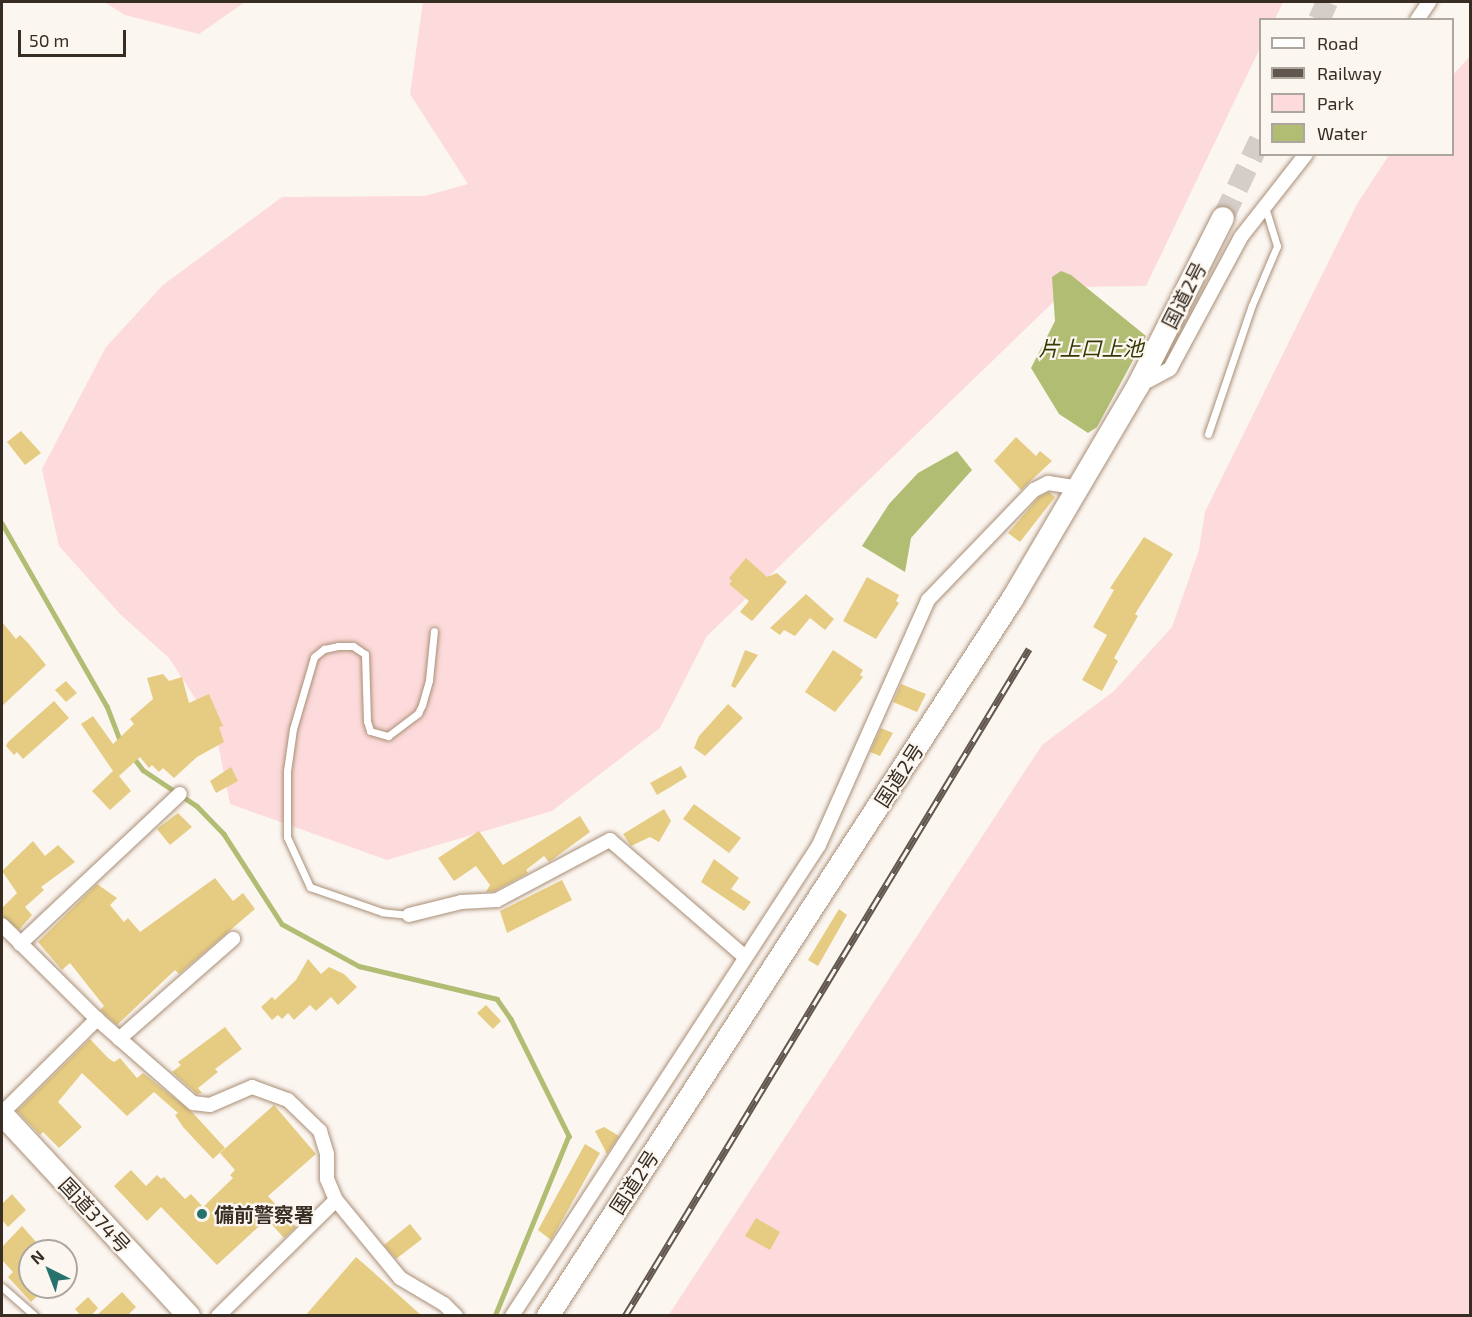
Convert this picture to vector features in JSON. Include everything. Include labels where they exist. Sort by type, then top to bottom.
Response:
[{"type":"highway","name":"国道2号","points":[[548,1316],[973,661],[1080,488],[1138,386],[1223,218]]},
{"type":"highway","name":"国道374号","points":[[2,1113],[182,1313]]},
{"type":"street","points":[[1418,18],[1429,2]]},
{"type":"street","points":[[1138,386],[1170,369],[1241,237],[1304,156]]},
{"type":"street","points":[[512,1316],[744,956],[819,845],[921,613],[937,586],[987,542],[1034,490],[1048,483],[1080,488]]},
{"type":"street","points":[[20,944],[180,794]]},
{"type":"street","points":[[409,915],[461,902],[497,900],[610,840],[744,956]]},
{"type":"street","points":[[2,925],[97,1019],[193,1103],[210,1105],[252,1087],[288,1100],[320,1131],[327,1154],[327,1179],[336,1200],[400,1278],[444,1304],[456,1316]]},
{"type":"street","points":[[119,1039],[233,939]]},
{"type":"street","points":[[2,1113],[97,1019]]},
{"type":"street","points":[[218,1316],[336,1200]]},
{"type":"lane","points":[[1208,434],[1248,315],[1277,246],[1264,205]]},
{"type":"lane","points":[[409,915],[382,912],[310,887],[287,837],[287,771],[293,729],[314,657],[324,649],[338,646],[353,646],[365,654],[367,721],[370,731],[388,735],[418,713],[422,705],[429,680],[434,631]]},
{"type":"lane","points":[[2,1287],[35,1316]]},
{"type":"green space","points":[[104,2],[245,2],[199,34],[125,15]]},
{"type":"green space","points":[[423,2],[1283,2],[1275,18],[1259,18],[1259,50],[1146,286],[1069,287],[707,636],[660,728],[552,811],[387,860],[230,804],[215,729],[169,658],[120,614],[59,546],[42,469],[106,347],[163,285],[282,197],[425,196],[468,184],[410,94]]},
{"type":"green space","points":[[1470,56],[1470,1315],[668,1316],[1042,745],[1114,691],[1172,627],[1199,550],[1205,512],[1357,204],[1388,156],[1454,156],[1454,74]]},
{"type":"water","name":"片上口上池","points":[[1061,271],[1071,275],[1146,336],[1097,427],[1088,433],[1059,414],[1031,368],[1055,321],[1052,277]]},
{"type":"water","points":[[957,451],[972,470],[911,538],[905,572],[862,546],[889,504],[918,473]]},
{"type":"building","points":[[21,431],[41,453],[25,465],[7,442]]},
{"type":"building","points":[[1016,437],[1036,456],[1040,451],[1052,461],[1021,490],[994,461]]},
{"type":"building","points":[[1049,492],[1055,497],[1020,542],[1008,533],[1039,497]]},
{"type":"building","points":[[1144,537],[1173,554],[1135,614],[1138,616],[1114,658],[1118,661],[1102,691],[1082,680],[1107,635],[1093,627],[1114,590],[1110,588]]},
{"type":"building","points":[[746,558],[767,577],[777,573],[787,582],[752,621],[740,612],[749,601],[729,584],[732,581],[729,578]]},
{"type":"building","points":[[867,577],[899,595],[896,601],[899,603],[876,639],[843,621]]},
{"type":"building","points":[[806,594],[834,619],[825,630],[810,618],[795,636],[784,630],[780,635],[770,628]]},
{"type":"building","points":[[2,622],[16,639],[20,635],[46,665],[2,706]]},
{"type":"building","points":[[745,650],[758,655],[735,688],[731,686]]},
{"type":"building","points":[[833,650],[863,670],[860,675],[863,677],[835,712],[805,692]]},
{"type":"building","points":[[163,674],[169,681],[182,677],[189,703],[209,694],[223,726],[219,727],[224,742],[197,757],[174,778],[163,768],[159,772],[152,765],[149,768],[140,757],[119,776],[131,791],[110,810],[92,791],[113,771],[81,724],[93,716],[113,744],[134,724],[130,719],[153,699],[147,678]]},
{"type":"building","points":[[66,681],[77,693],[66,702],[55,690]]},
{"type":"building","points":[[901,684],[926,694],[917,712],[893,702]]},
{"type":"building","points":[[54,701],[69,718],[23,759],[17,752],[14,755],[6,746],[8,742]]},
{"type":"building","points":[[728,704],[743,718],[705,756],[694,748],[699,736]]},
{"type":"building","points":[[881,728],[893,733],[880,756],[870,752]]},
{"type":"building","points":[[681,766],[687,777],[657,795],[650,783]]},
{"type":"building","points":[[231,767],[238,781],[216,793],[210,781]]},
{"type":"building","points":[[694,804],[741,838],[729,853],[683,819]]},
{"type":"building","points":[[664,809],[671,821],[659,842],[650,837],[631,846],[623,834]]},
{"type":"building","points":[[178,813],[192,827],[170,845],[157,829]]},
{"type":"building","points":[[580,816],[590,832],[549,862],[544,856],[526,870],[528,873],[495,891],[486,892],[490,885],[476,866],[454,881],[438,858],[479,831],[503,865]]},
{"type":"building","points":[[33,841],[45,856],[58,845],[75,862],[41,887],[44,890],[25,907],[32,915],[19,930],[2,916],[2,908],[17,893],[2,871]]},
{"type":"building","points":[[714,859],[739,878],[731,889],[751,902],[744,911],[701,882]]},
{"type":"building","points":[[215,878],[233,901],[243,893],[255,909],[179,974],[175,970],[117,1025],[100,1010],[104,1006],[70,963],[62,970],[38,942],[97,884],[117,898],[110,905],[124,922],[128,918],[140,932]]},
{"type":"building","points":[[562,880],[572,900],[507,933],[500,911]]},
{"type":"building","points":[[839,909],[847,915],[818,966],[808,960]]},
{"type":"building","points":[[308,959],[321,974],[329,967],[344,974],[357,987],[338,1005],[331,997],[316,1011],[310,1005],[294,1020],[288,1013],[282,1019],[278,1015],[272,1020],[261,1007],[272,997],[275,1000],[296,980]]},
{"type":"building","points":[[486,1005],[501,1021],[493,1029],[477,1013]]},
{"type":"building","points":[[225,1027],[242,1049],[215,1069],[218,1072],[198,1088],[202,1093],[197,1094],[172,1072],[181,1065],[178,1062]]},
{"type":"building","points":[[90,1039],[108,1058],[114,1062],[120,1058],[137,1078],[143,1073],[192,1112],[225,1148],[213,1159],[183,1127],[175,1115],[178,1113],[154,1092],[127,1116],[82,1073],[58,1102],[82,1127],[59,1148],[43,1132],[40,1135],[17,1111]]},
{"type":"building","points":[[274,1105],[316,1154],[268,1196],[296,1227],[284,1238],[267,1219],[217,1265],[161,1207],[147,1221],[114,1186],[131,1170],[146,1186],[157,1175],[161,1179],[164,1177],[185,1199],[191,1194],[203,1207],[233,1178],[230,1175],[235,1170],[220,1153]]},
{"type":"building","points":[[604,1127],[619,1136],[607,1154],[595,1131]]},
{"type":"building","points":[[585,1144],[600,1153],[551,1240],[538,1230]]},
{"type":"building","points":[[12,1194],[26,1210],[8,1227],[2,1220],[2,1204]]},
{"type":"building","points":[[756,1218],[780,1232],[770,1250],[745,1236]]},
{"type":"building","points":[[410,1224],[422,1239],[396,1259],[384,1245]]},
{"type":"building","points":[[22,1226],[33,1239],[18,1239],[18,1288],[8,1277],[13,1272],[2,1260],[2,1247]]},
{"type":"building","points":[[356,1257],[372,1271],[422,1316],[305,1316]]},
{"type":"building","points":[[122,1292],[136,1307],[127,1316],[96,1316]]},
{"type":"building","points":[[88,1297],[98,1308],[91,1316],[81,1316],[75,1309]]},
{"type":"waterway","points":[[2,523],[107,706],[121,742]]},
{"type":"waterway","points":[[134,758],[143,770],[197,806],[224,834],[282,924],[359,966],[497,999],[511,1019],[569,1136],[495,1316]]},
{"type":"tunnel","points":[[1320,18],[1327,2]]},
{"type":"tunnel","points":[[1223,218],[1259,142]]},
{"type":"railway","points":[[625,1316],[1029,649]]},
{"type":"place","name":"備前警察署","points":[[202,1214]]}]
